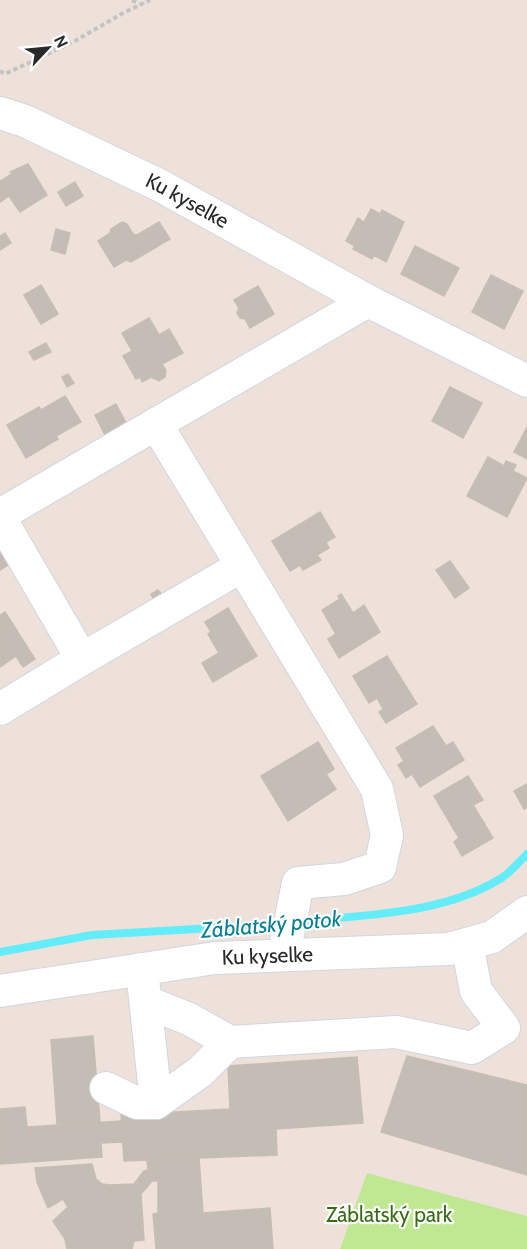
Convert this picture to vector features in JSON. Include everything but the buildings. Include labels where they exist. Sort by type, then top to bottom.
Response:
[{"type":"street","name":"Ku kyselke","points":[[0,113],[25,121],[161,186],[368,301],[527,381]]},
{"type":"street","points":[[82,659],[0,517],[368,301]]},
{"type":"street","name":"Ku kyselke","points":[[156,424],[377,789],[387,835],[380,867],[344,879],[298,884],[286,949]]},
{"type":"street","points":[[0,709],[242,566]]},
{"type":"street","name":"Ku kyselke","points":[[0,991],[286,949],[449,949],[492,937],[527,912]]},
{"type":"street","points":[[146,1002],[189,1019],[230,1042],[396,1032],[472,1048],[515,1031],[476,991],[467,944]]},
{"type":"street","points":[[142,969],[156,1103]]},
{"type":"street","points":[[106,1088],[137,1103],[156,1103],[200,1072],[230,1042]]},
{"type":"path","points":[[132,0],[140,5]]},
{"type":"path","points":[[0,71],[5,74],[75,41],[150,0]]},
{"type":"green space","name":"Záblatský park","points":[[367,1173],[527,1216],[527,1249],[340,1249]]},
{"type":"waterway","name":"Záblatský potok","points":[[299,922],[402,911],[453,900],[500,879],[527,854]]},
{"type":"waterway","name":"Záblatský potok","points":[[0,952],[92,935],[281,924]]}]
